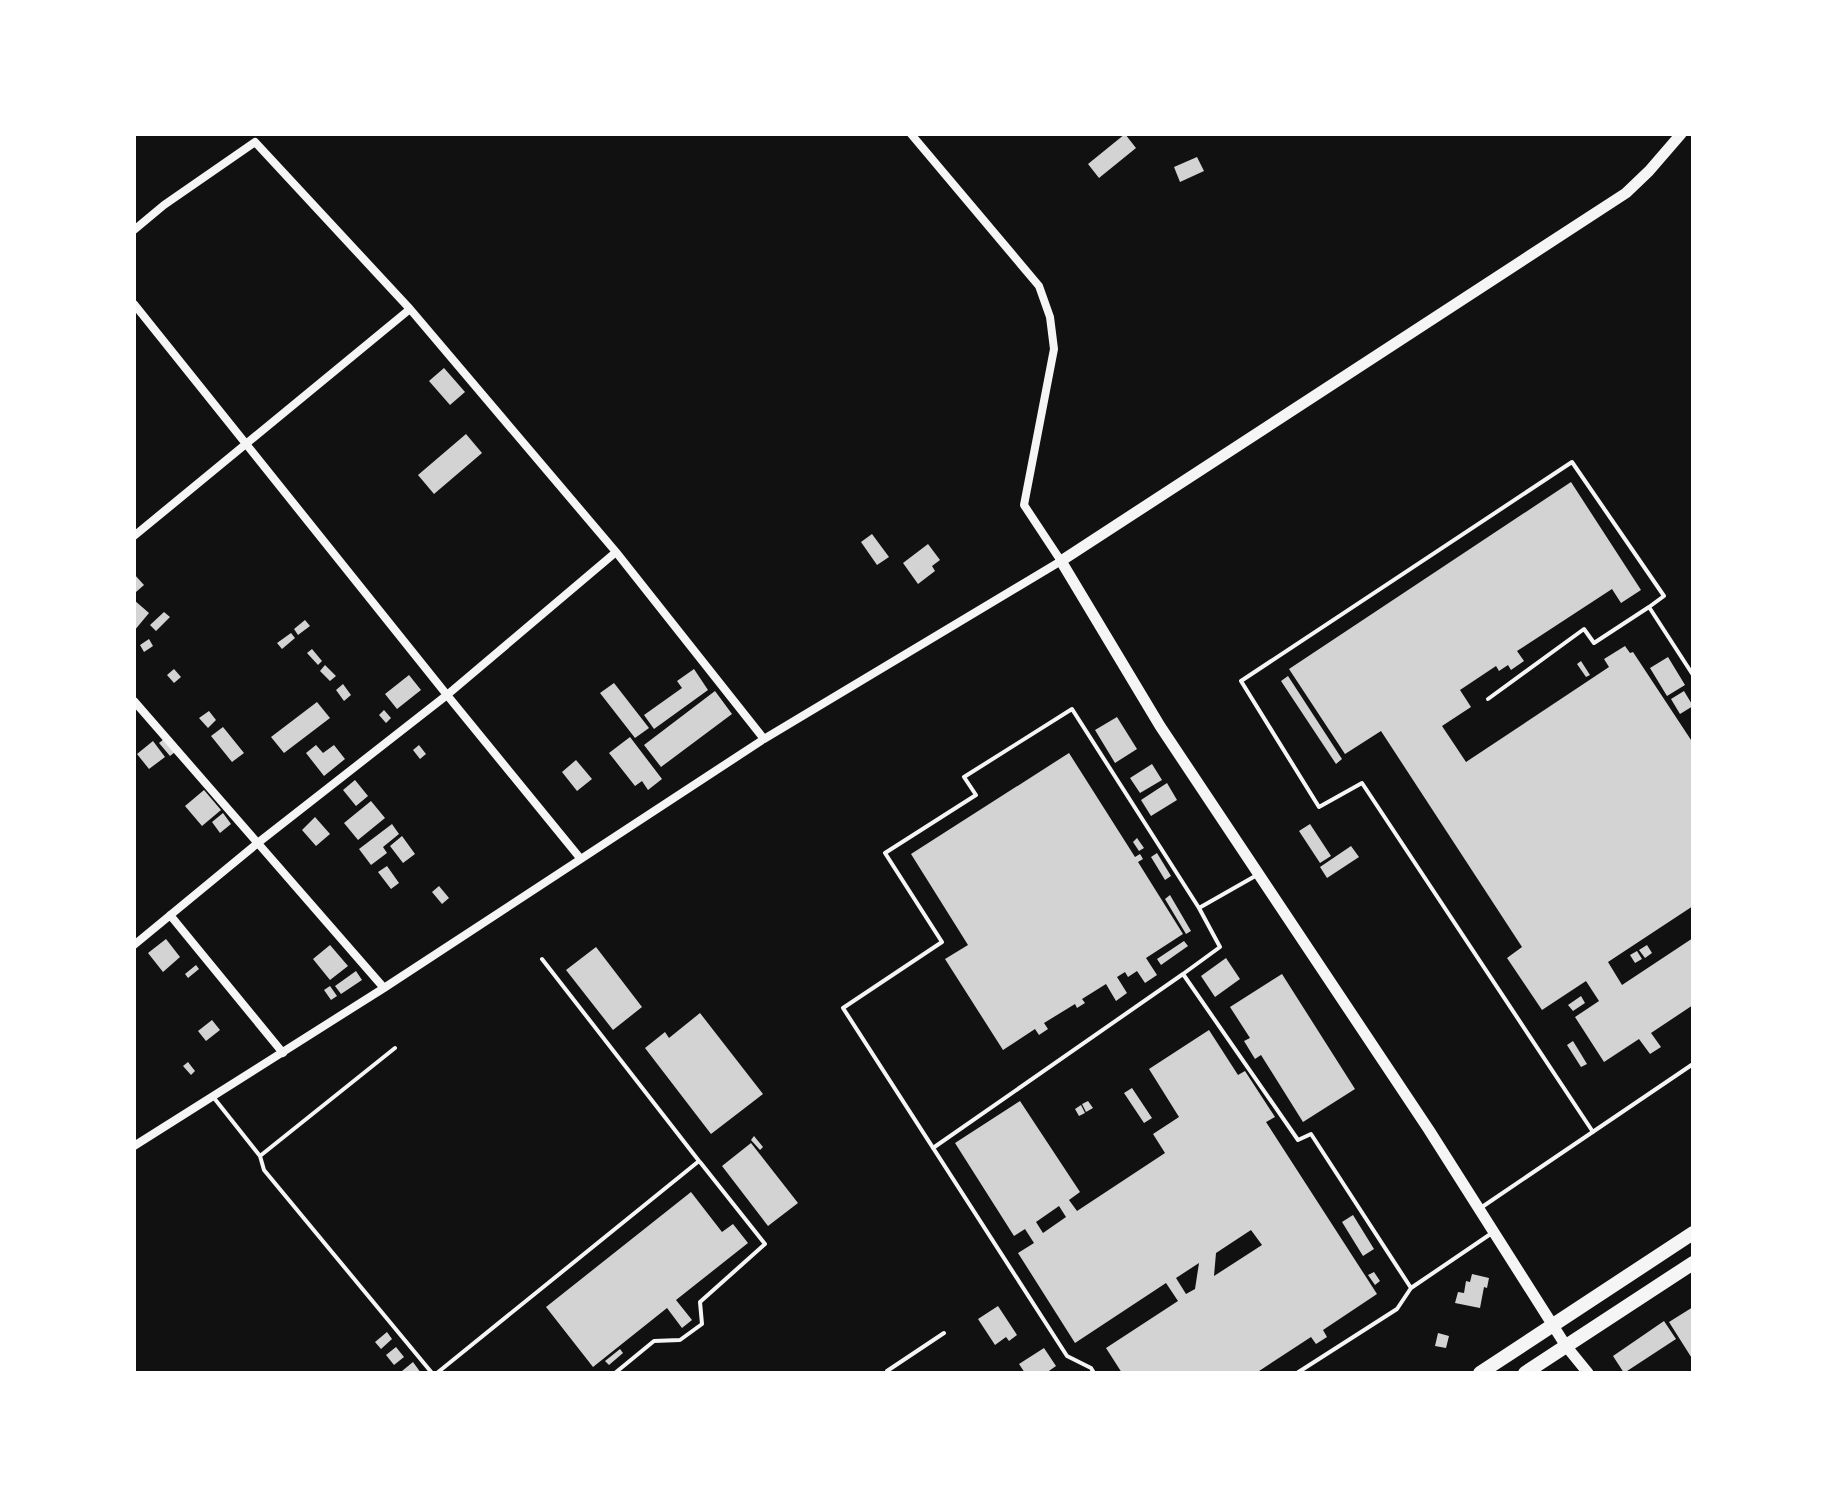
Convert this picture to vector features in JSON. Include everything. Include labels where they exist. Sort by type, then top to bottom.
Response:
[{"type":"main road","points":[[1480,1373],[1693,1233]]},
{"type":"main road","points":[[1525,1373],[1693,1263]]},
{"type":"street","points":[[911,134],[1039,286],[1050,317],[1054,349],[1024,505],[1160,726],[1480,1208],[1566,1346],[1588,1373]]},
{"type":"street","points":[[134,1146],[384,988],[764,739],[1061,561],[1626,193],[1681,134]]},
{"type":"street","points":[[134,230],[164,205],[255,142],[410,309],[616,552],[764,739]]},
{"type":"street","points":[[134,304],[580,858]]},
{"type":"street","points":[[134,536],[410,309]]},
{"type":"street","points":[[134,945],[259,842],[447,695],[616,552]]},
{"type":"street","points":[[134,701],[384,988]]},
{"type":"street","points":[[170,915],[283,1053]]},
{"type":"lane","points":[[1488,699],[1584,629],[1594,643],[1664,596],[1572,462],[1241,681],[1319,807],[1362,783],[1593,1132]]},
{"type":"lane","points":[[1649,607],[1693,675]]},
{"type":"lane","points":[[933,1148],[1220,947],[1199,908],[1072,709],[964,777],[976,795],[885,853],[942,942],[843,1008],[933,1148],[1067,1356],[1091,1368],[1094,1373]]},
{"type":"lane","points":[[1199,908],[1259,874]]},
{"type":"lane","points":[[542,959],[765,1244],[700,1302],[702,1324],[680,1340],[654,1341],[615,1373]]},
{"type":"lane","points":[[1183,974],[1298,1140],[1311,1134],[1411,1288]]},
{"type":"lane","points":[[260,1156],[395,1048]]},
{"type":"lane","points":[[1480,1208],[1693,1064]]},
{"type":"lane","points":[[213,1096],[260,1156],[264,1170],[435,1373],[699,1161]]},
{"type":"lane","points":[[1297,1373],[1397,1309],[1411,1288],[1493,1233]]},
{"type":"lane","points":[[888,1373],[944,1333]]},
{"type":"building","points":[[1125,134],[1136,148],[1099,178],[1088,164]]},
{"type":"building","points":[[1197,157],[1204,171],[1180,182],[1174,167]]},
{"type":"building","points":[[444,368],[465,392],[450,405],[429,381]]},
{"type":"building","points":[[466,434],[482,453],[434,494],[418,475]]},
{"type":"building","points":[[1571,482],[1641,590],[1621,603],[1612,589],[1517,651],[1524,661],[1511,670],[1508,665],[1499,671],[1496,666],[1460,690],[1471,707],[1442,726],[1466,762],[1609,667],[1604,659],[1625,646],[1630,653],[1633,652],[1693,743],[1693,906],[1608,962],[1622,985],[1693,938],[1693,1005],[1651,1033],[1661,1047],[1650,1054],[1639,1039],[1604,1062],[1575,1017],[1599,1001],[1586,981],[1542,1010],[1507,958],[1522,947],[1381,731],[1345,754],[1289,669]]},
{"type":"building","points":[[872,534],[889,557],[877,565],[861,542]]},
{"type":"building","points":[[928,544],[940,560],[932,566],[935,571],[918,584],[903,563]]},
{"type":"building","points":[[134,574],[144,585],[136,592],[134,590]]},
{"type":"building","points":[[134,600],[149,613],[134,631]]},
{"type":"building","points":[[164,612],[170,617],[156,631],[150,625]]},
{"type":"building","points":[[305,620],[310,626],[298,635],[294,629]]},
{"type":"building","points":[[291,633],[295,638],[282,649],[277,643]]},
{"type":"building","points":[[149,639],[153,646],[144,652],[140,645]]},
{"type":"building","points":[[312,649],[322,661],[318,665],[307,653]]},
{"type":"building","points":[[1668,657],[1685,685],[1667,696],[1650,668]]},
{"type":"building","points":[[1581,661],[1590,675],[1586,677],[1577,664]]},
{"type":"building","points":[[325,665],[336,676],[330,681],[320,671]]},
{"type":"building","points":[[174,669],[181,677],[174,683],[167,675]]},
{"type":"building","points":[[694,669],[708,690],[654,729],[644,715],[682,688],[677,681]]},
{"type":"building","points":[[409,675],[421,690],[397,709],[385,694]]},
{"type":"building","points":[[1288,676],[1342,759],[1336,764],[1281,681]]},
{"type":"building","points":[[614,683],[649,728],[635,738],[600,693]]},
{"type":"building","points":[[343,684],[351,695],[344,701],[336,690]]},
{"type":"building","points":[[715,691],[732,714],[661,767],[644,745]]},
{"type":"building","points":[[1684,691],[1693,706],[1680,714],[1671,699]]},
{"type":"building","points":[[317,702],[330,718],[284,753],[271,737]]},
{"type":"building","points":[[384,710],[391,718],[386,723],[379,715]]},
{"type":"building","points":[[209,711],[216,720],[208,728],[199,718]]},
{"type":"building","points":[[1117,717],[1137,749],[1115,763],[1095,730]]},
{"type":"building","points":[[223,727],[244,753],[232,762],[211,736]]},
{"type":"building","points":[[630,737],[662,779],[648,790],[642,781],[635,786],[609,753]]},
{"type":"building","points":[[164,739],[175,752],[170,756],[159,743]]},
{"type":"building","points":[[153,741],[165,757],[149,769],[137,754]]},
{"type":"building","points":[[316,745],[323,753],[334,745],[345,759],[324,776],[306,753]]},
{"type":"building","points":[[419,745],[426,754],[420,759],[413,750]]},
{"type":"building","points":[[1069,753],[1135,857],[1140,854],[1143,859],[1138,862],[1183,934],[1146,958],[1157,975],[1145,983],[1137,971],[1128,977],[1125,972],[1117,977],[1127,993],[1116,1001],[1106,984],[1082,999],[1085,1003],[1077,1008],[1075,1004],[1044,1023],[1048,1029],[1039,1035],[1035,1029],[1003,1050],[945,959],[968,945],[911,854]]},
{"type":"building","points":[[576,760],[592,779],[577,791],[562,772]]},
{"type":"building","points":[[1152,764],[1162,780],[1140,793],[1130,778]]},
{"type":"building","points":[[355,780],[368,796],[356,806],[343,790]]},
{"type":"building","points":[[1167,783],[1177,800],[1151,816],[1141,800]]},
{"type":"building","points":[[204,790],[221,810],[202,826],[185,806]]},
{"type":"building","points":[[371,801],[385,818],[358,840],[344,823]]},
{"type":"building","points":[[223,813],[231,824],[220,833],[212,822]]},
{"type":"building","points":[[315,817],[330,834],[316,846],[302,830]]},
{"type":"building","points":[[392,824],[399,834],[383,847],[387,853],[371,865],[359,849]]},
{"type":"building","points":[[1310,824],[1331,856],[1320,863],[1299,831]]},
{"type":"building","points":[[402,836],[415,854],[403,863],[390,846]]},
{"type":"building","points":[[1137,838],[1144,848],[1139,851],[1133,842]]},
{"type":"building","points":[[1351,846],[1359,857],[1327,878],[1320,867]]},
{"type":"building","points":[[1157,853],[1171,876],[1165,880],[1151,857]]},
{"type":"building","points":[[387,866],[399,883],[391,889],[378,872]]},
{"type":"building","points":[[439,886],[449,898],[442,904],[432,892]]},
{"type":"building","points":[[1170,895],[1191,931],[1186,934],[1165,899]]},
{"type":"building","points":[[166,939],[180,957],[163,972],[148,953]]},
{"type":"building","points":[[1184,941],[1188,946],[1161,965],[1157,959]]},
{"type":"building","points":[[330,945],[348,966],[330,980],[313,959]]},
{"type":"building","points":[[1647,945],[1652,953],[1645,958],[1639,950]]},
{"type":"building","points":[[596,947],[642,1007],[613,1030],[566,970]]},
{"type":"building","points":[[1637,951],[1642,959],[1635,963],[1630,955]]},
{"type":"building","points":[[1226,958],[1240,979],[1215,997],[1201,976]]},
{"type":"building","points":[[196,965],[199,969],[188,978],[185,974]]},
{"type":"building","points":[[356,971],[362,980],[341,994],[335,986]]},
{"type":"building","points":[[1282,974],[1355,1089],[1303,1122],[1261,1055],[1255,1059],[1244,1041],[1250,1038],[1230,1007]]},
{"type":"building","points":[[330,986],[337,996],[331,1000],[324,990]]},
{"type":"building","points":[[1581,996],[1585,1003],[1573,1011],[1568,1005]]},
{"type":"building","points":[[700,1013],[763,1094],[711,1134],[645,1048],[665,1032],[669,1038]]},
{"type":"building","points":[[212,1020],[220,1030],[206,1041],[198,1031]]},
{"type":"building","points":[[1209,1030],[1238,1075],[1245,1071],[1275,1117],[1266,1122],[1377,1294],[1323,1330],[1327,1337],[1316,1344],[1311,1337],[1256,1373],[1122,1373],[1106,1348],[1178,1301],[1166,1283],[1075,1343],[1018,1253],[1034,1243],[1025,1229],[1014,1236],[955,1143],[1020,1101],[1080,1192],[1069,1200],[1077,1211],[1165,1153],[1153,1134],[1179,1117],[1149,1069]],"holes":[[[1059,1206],[1066,1217],[1043,1233],[1036,1222]],[[1251,1230],[1262,1245],[1214,1276],[1216,1253]],[[1199,1263],[1195,1289],[1186,1294],[1176,1278]]]},
{"type":"building","points":[[1573,1041],[1587,1064],[1581,1067],[1567,1045]]},
{"type":"building","points":[[188,1062],[195,1071],[191,1075],[183,1066]]},
{"type":"building","points":[[1132,1088],[1152,1118],[1144,1123],[1124,1093]]},
{"type":"building","points":[[1088,1101],[1093,1108],[1086,1112],[1082,1104]]},
{"type":"building","points":[[1081,1105],[1085,1113],[1079,1116],[1075,1109]]},
{"type":"building","points":[[754,1136],[763,1147],[760,1150],[751,1140]]},
{"type":"building","points":[[751,1143],[798,1203],[768,1226],[722,1166]]},
{"type":"building","points":[[691,1192],[722,1232],[733,1224],[748,1243],[676,1300],[692,1320],[682,1328],[667,1308],[593,1367],[546,1307]]},
{"type":"building","points":[[1353,1215],[1374,1249],[1363,1256],[1342,1222]]},
{"type":"building","points":[[1374,1272],[1380,1281],[1375,1285],[1368,1275]]},
{"type":"building","points":[[1472,1274],[1489,1278],[1480,1308],[1455,1303],[1458,1292],[1464,1293],[1466,1281],[1470,1282]]},
{"type":"building","points":[[998,1306],[1017,1335],[1009,1341],[1006,1337],[995,1345],[978,1319]]},
{"type":"building","points":[[1693,1307],[1693,1360],[1669,1322]]},
{"type":"building","points":[[1664,1321],[1676,1339],[1624,1373],[1613,1356]]},
{"type":"building","points":[[387,1332],[392,1339],[381,1349],[375,1342]]},
{"type":"building","points":[[1438,1333],[1449,1336],[1446,1348],[1435,1346]]},
{"type":"building","points":[[396,1347],[404,1357],[394,1365],[386,1355]]},
{"type":"building","points":[[1044,1348],[1056,1366],[1046,1373],[1025,1373],[1019,1364]]},
{"type":"building","points":[[620,1349],[623,1353],[609,1365],[605,1361]]},
{"type":"building","points":[[413,1362],[421,1373],[402,1371]]}]
